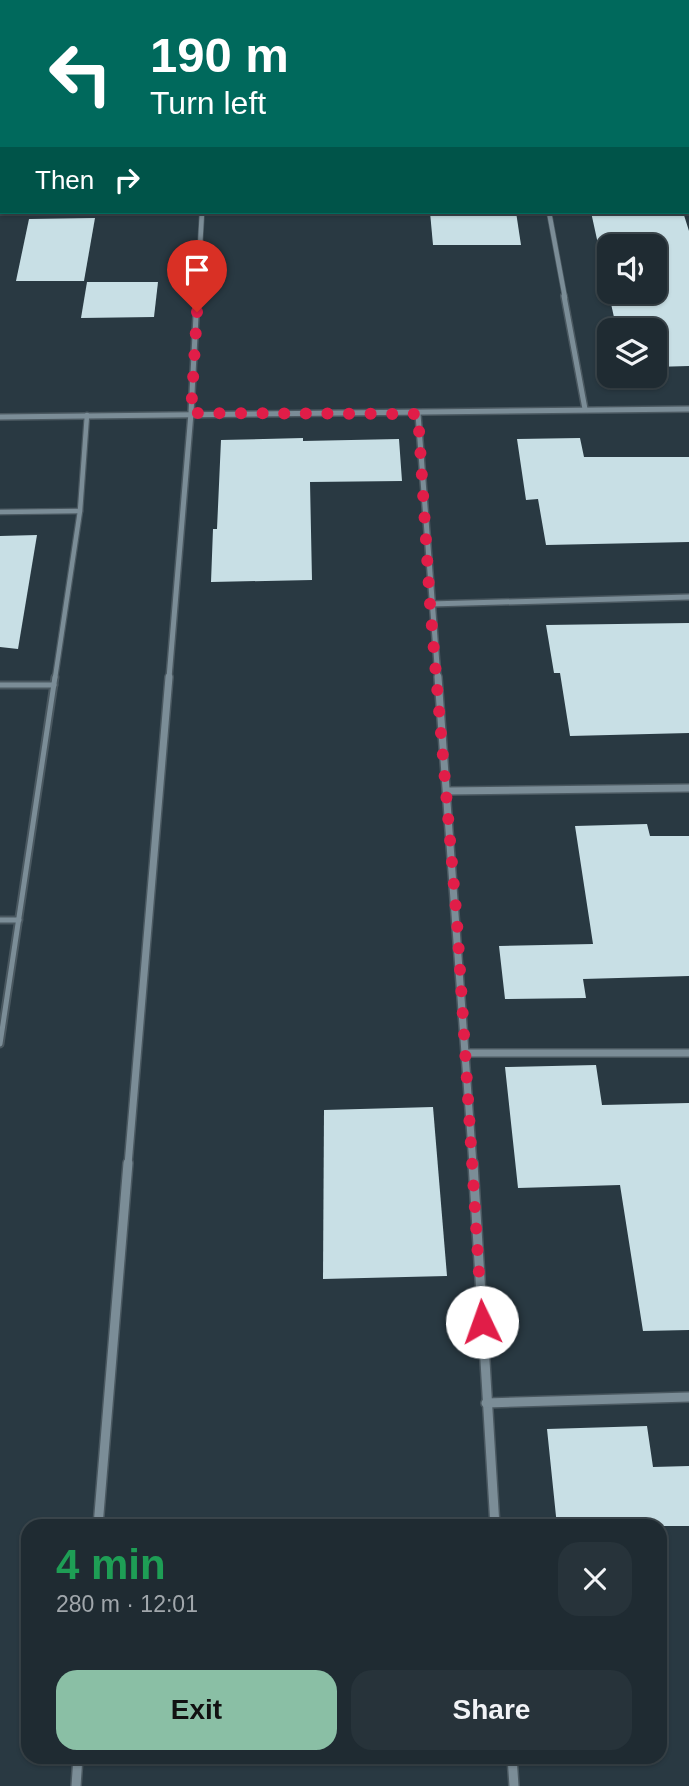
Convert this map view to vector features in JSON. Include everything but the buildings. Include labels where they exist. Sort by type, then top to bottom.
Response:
[{"type":"street","points":[[99,1519],[191,413],[202,214]]},
{"type":"street","points":[[549,214],[585,409]]},
{"type":"street","points":[[0,416],[418,414],[689,408]]},
{"type":"street","points":[[418,414],[430,604],[466,1053],[494,1519]]},
{"type":"street","points":[[430,604],[689,597]]},
{"type":"street","points":[[447,792],[689,788]]},
{"type":"street","points":[[466,1053],[689,1053]]},
{"type":"street","points":[[486,1403],[689,1397]]},
{"type":"street","points":[[76,1786],[78,1764]]},
{"type":"street","points":[[512,1764],[514,1786]]},
{"type":"lane","points":[[0,1044],[80,511],[87,415]]},
{"type":"lane","points":[[0,512],[80,511]]},
{"type":"lane","points":[[0,685],[54,685]]},
{"type":"lane","points":[[0,920],[19,920]]},
{"type":"route","points":[[197,312],[191,413],[418,414],[430,604],[457,922],[482,1322]]}]
